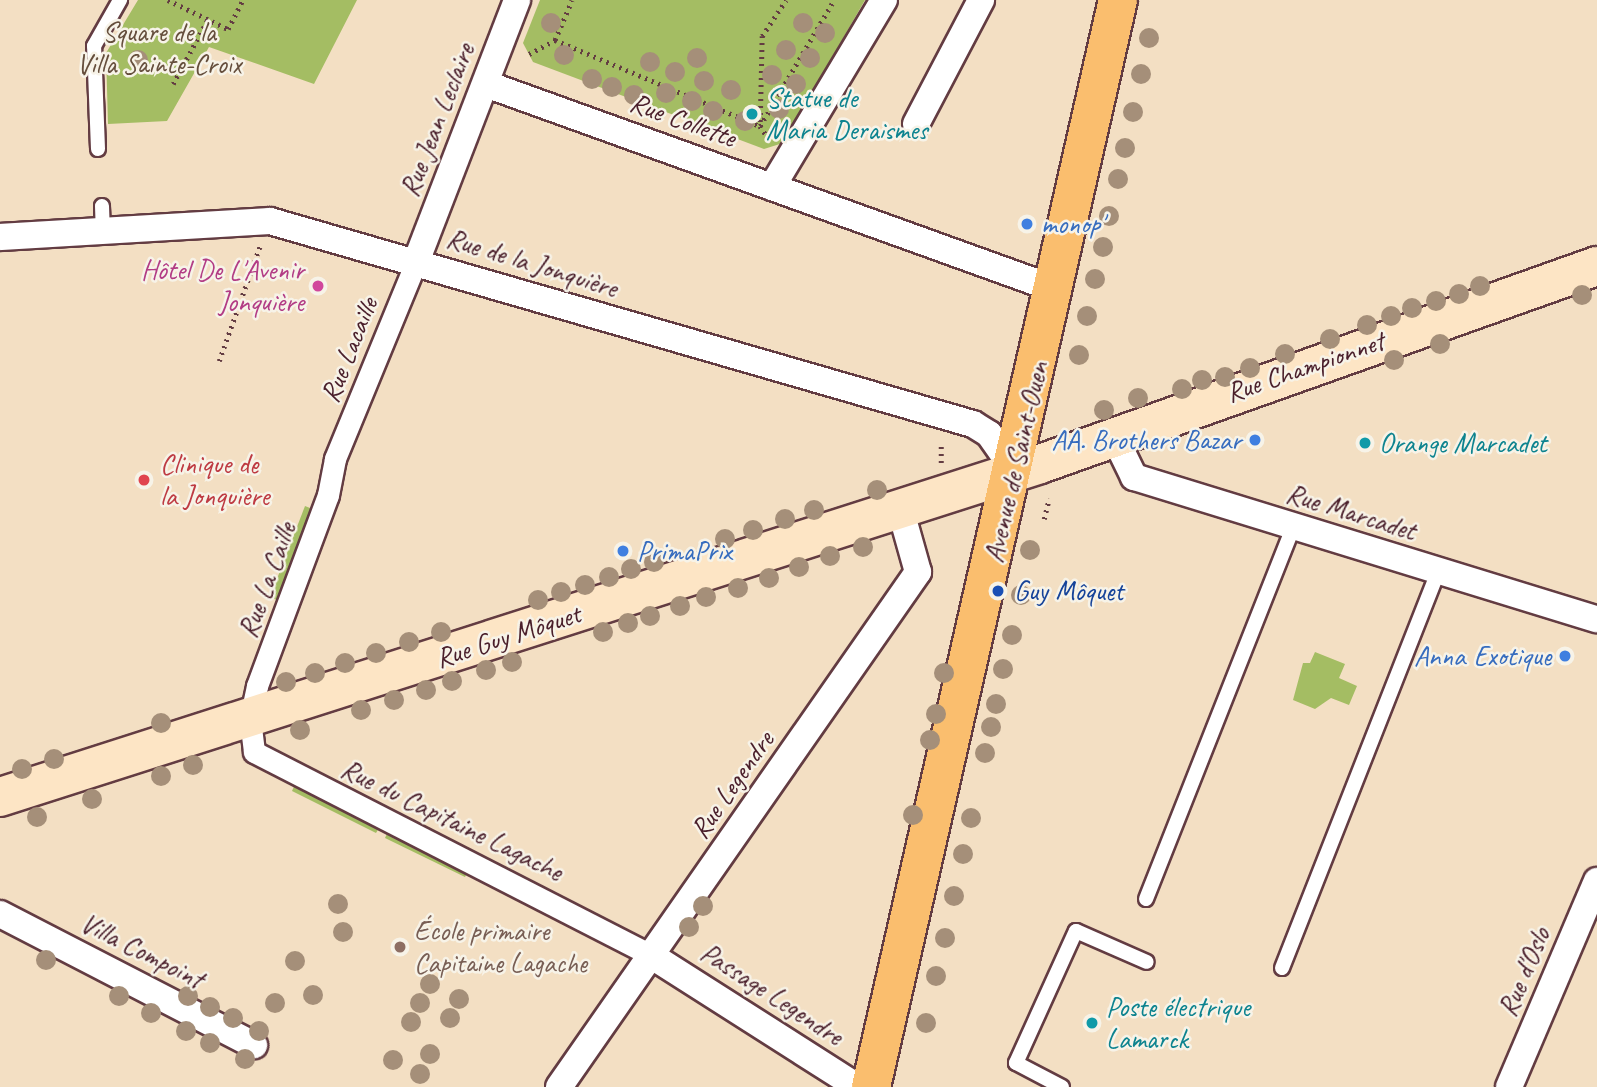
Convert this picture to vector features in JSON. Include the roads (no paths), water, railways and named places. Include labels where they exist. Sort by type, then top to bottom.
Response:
[{"type":"main road","name":"Avenue de Saint-Ouen","points":[[871,1087],[1015,471],[1117,0]]},
{"type":"main road","name":"Rue Championnet","points":[[1015,471],[1113,434],[1597,266]]},
{"type":"main road","name":"Rue Guy Môquet","points":[[0,797],[250,719],[1015,471]]},
{"type":"street","name":"Rue Jean Leclaire","points":[[416,262],[517,0]]},
{"type":"street","points":[[772,187],[884,0]]},
{"type":"street","points":[[916,124],[981,0]]},
{"type":"street","name":"Rue Collette","points":[[486,84],[1055,289]]},
{"type":"street","name":"Rue de la Jonquière","points":[[0,237],[102,218],[271,220],[972,424],[989,433],[1015,471]]},
{"type":"street","name":"Rue Lacaille","points":[[335,459],[416,262]]},
{"type":"street","name":"Rue Marcadet","points":[[1113,434],[1134,477],[1597,619]]},
{"type":"street","name":"Rue La Caille","points":[[250,719],[335,459]]},
{"type":"street","name":"Rue Legendre","points":[[559,1087],[918,572],[900,508]]},
{"type":"street","name":"Rue du Capitaine Lagache","points":[[250,719],[254,752],[652,956]]},
{"type":"street","name":"Rue d'Oslo","points":[[1509,1087],[1597,881]]},
{"type":"street","name":"Villa Compoint","points":[[0,914],[254,1045]]},
{"type":"street","name":"Passage Legendre","points":[[652,956],[858,1087]]},
{"type":"lane","points":[[98,149],[94,46],[120,0]]},
{"type":"lane","points":[[1146,899],[1293,527]]},
{"type":"lane","points":[[1282,968],[1438,572]]},
{"type":"lane","points":[[1062,1087],[1016,1063],[1076,931],[1147,962]]},
{"type":"place","name":"Statue de Maria Deraismes","points":[[752,114]]},
{"type":"place","name":"monop'","points":[[1027,224]]},
{"type":"place","name":"Hôtel De L'Avenir Jonquière","points":[[318,286]]},
{"type":"place","name":"AA. Brothers Bazar","points":[[1255,440]]},
{"type":"place","name":"Orange Marcadet","points":[[1365,443]]},
{"type":"place","name":"Clinique de la Jonquière","points":[[144,480]]},
{"type":"place","name":"PrimaPrix","points":[[623,551]]},
{"type":"place","name":"Guy Môquet","points":[[998,591]]},
{"type":"place","name":"Anna Exotique","points":[[1565,656]]},
{"type":"place","name":"École primaire Capitaine Lagache","points":[[400,947]]},
{"type":"place","name":"Poste électrique Lamarck","points":[[1092,1023]]},
{"type":"park label","name":"Square de la Villa Sainte-Croix","points":[[159,48]]}]
